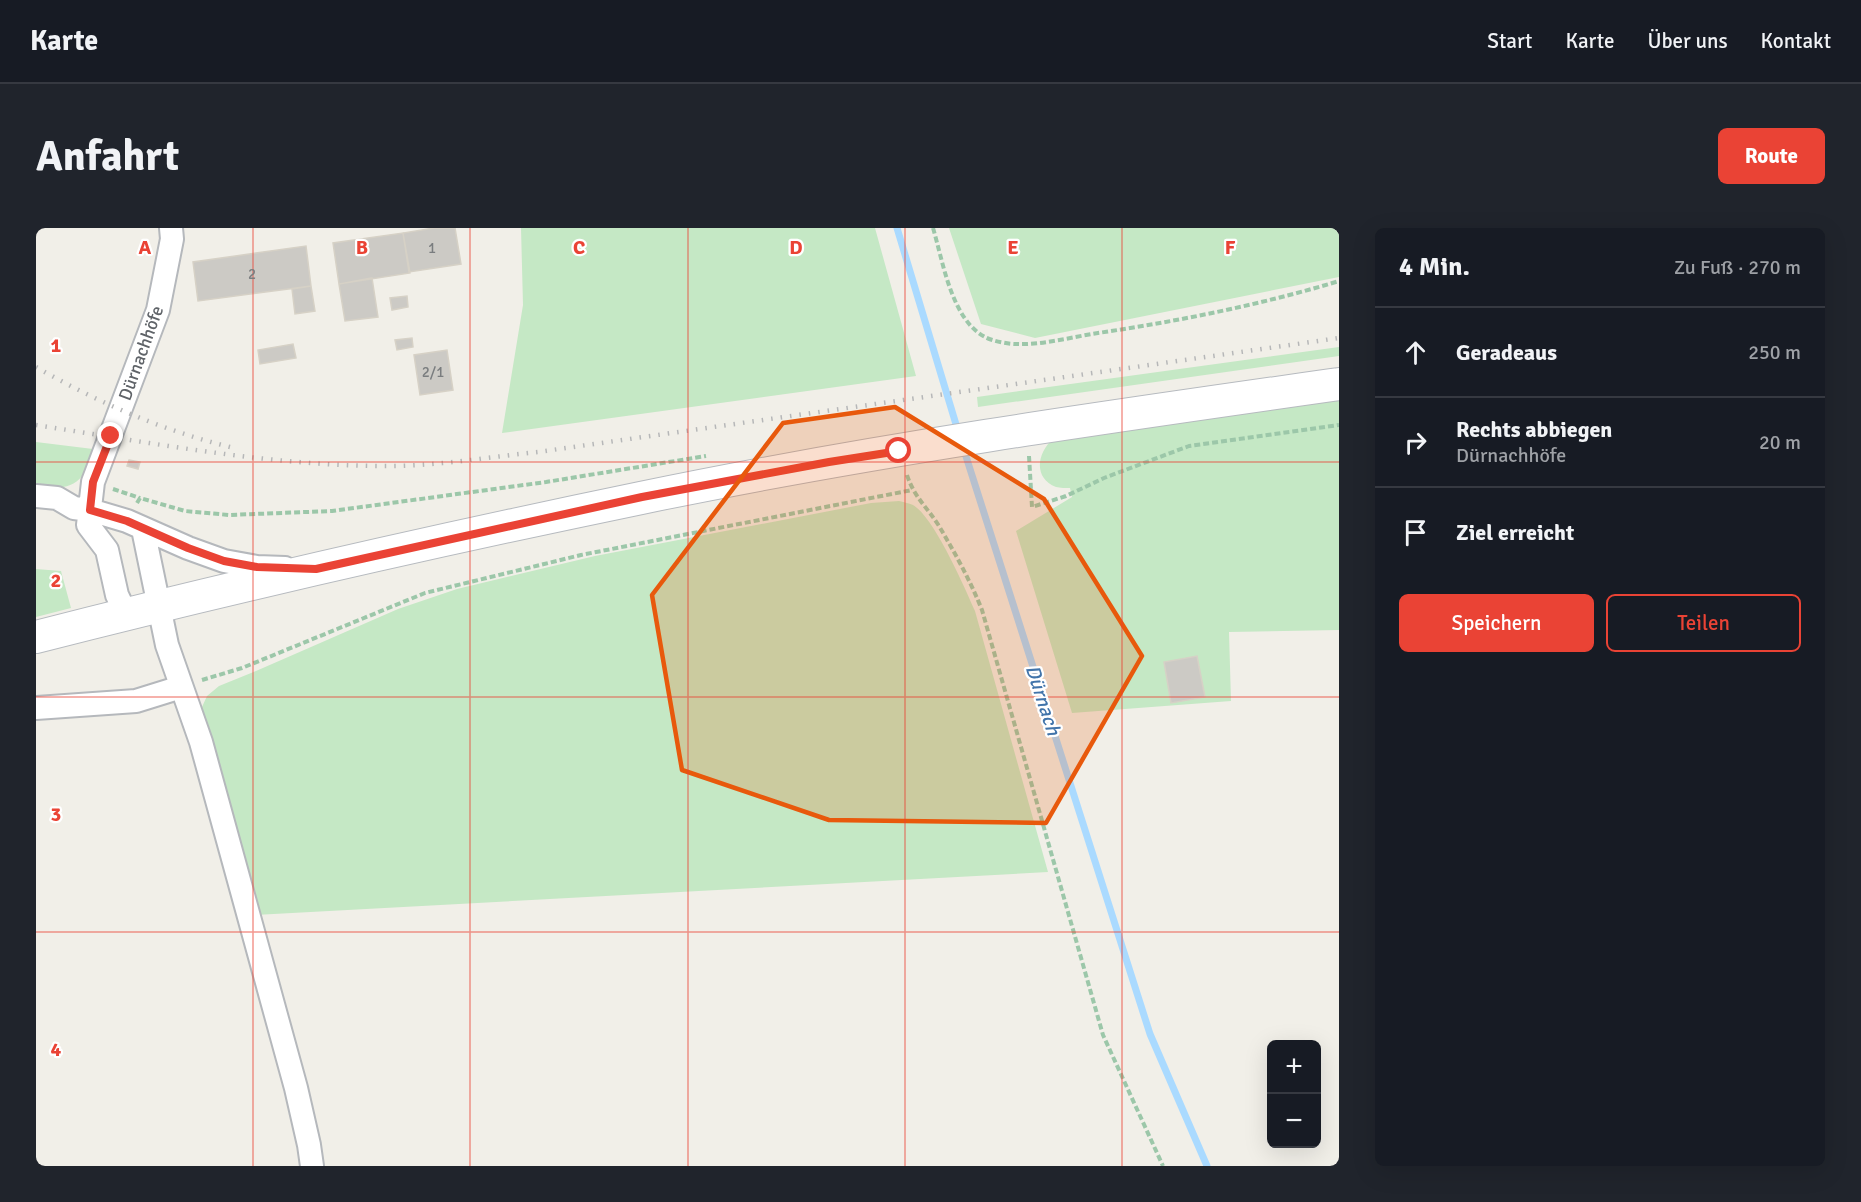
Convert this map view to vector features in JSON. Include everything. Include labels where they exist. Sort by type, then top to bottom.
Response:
[{"type":"main road","points":[[36,637],[316,569],[642,497],[990,435],[1339,384]]},
{"type":"street","name":"Dürnachhöfe","points":[[90,510],[93,482],[159,310],[172,239],[171,228]]},
{"type":"street","points":[[36,496],[57,498],[75,508],[90,510],[135,525],[224,561],[257,567],[316,569]]},
{"type":"street","points":[[90,510],[88,525],[107,550],[117,595],[126,614]]},
{"type":"street","points":[[135,525],[160,607],[168,645],[201,742],[298,1099],[312,1166]]},
{"type":"street","points":[[36,708],[136,701],[181,687]]},
{"type":"path","points":[[933,228],[959,309],[970,324],[985,337],[1015,344],[1116,330],[1259,304],[1339,281]]},
{"type":"path","points":[[1028,429],[1032,507],[1066,496],[1104,478],[1189,446],[1339,425]]},
{"type":"path","points":[[93,482],[184,511],[229,514],[332,511],[546,483],[708,455]]},
{"type":"path","points":[[181,687],[242,668],[425,592],[581,555],[912,490],[937,524],[963,568],[982,610],[1103,1035],[1163,1166]]},
{"type":"path","points":[[135,525],[140,498]]},
{"type":"highlighted area","points":[[895,407],[1044,499],[1142,656],[1046,823],[829,820],[682,770],[652,595],[783,423]]},
{"type":"green space","points":[[521,228],[875,228],[916,376],[502,433],[523,305]]},
{"type":"green space","points":[[949,228],[1339,228],[1339,277],[1035,338],[981,324]]},
{"type":"green space","points":[[1339,347],[1339,356],[978,407],[977,397]]},
{"type":"green space","points":[[1339,400],[1339,630],[1229,632],[1231,701],[1072,713],[1016,531],[1072,497],[1070,488],[1056,487],[1044,478],[1041,472],[1043,451],[1053,439]]},
{"type":"green space","points":[[36,442],[93,449],[86,470],[77,481],[67,486],[48,487],[36,485]]},
{"type":"green space","points":[[899,501],[913,505],[930,523],[948,554],[975,611],[1048,872],[255,915],[203,725],[202,707],[207,696],[219,686],[398,609],[457,589],[595,556],[871,503]]},
{"type":"green space","points":[[36,569],[61,571],[71,608],[36,617]]},
{"type":"building","points":[[434,228],[455,228],[461,264],[409,272],[403,233]]},
{"type":"building","points":[[403,233],[410,273],[339,284],[333,243]]},
{"type":"building","points":[[306,246],[311,286],[198,301],[193,262]]},
{"type":"building","points":[[372,278],[378,317],[345,321],[339,284]]},
{"type":"building","points":[[311,286],[315,311],[295,314],[292,289]]},
{"type":"building","points":[[407,296],[408,307],[392,310],[390,298]]},
{"type":"building","points":[[412,338],[413,347],[397,350],[395,340]]},
{"type":"building","points":[[293,344],[296,358],[260,364],[258,350]]},
{"type":"building","points":[[447,350],[453,390],[420,395],[414,355]]},
{"type":"building","points":[[129,460],[140,462],[138,469],[127,466]]},
{"type":"building","points":[[1197,656],[1205,697],[1171,703],[1164,662]]},
{"type":"waterway","name":"Dürnach","points":[[897,228],[958,431]]},
{"type":"waterway","name":"Dürnach","points":[[963,447],[1150,1034],[1207,1166]]},
{"type":"railway","points":[[36,425],[256,458],[344,465],[426,465],[538,452],[1339,338]]},
{"type":"railway","points":[[36,367],[130,414],[230,447]]},
{"type":"route","points":[[111,436],[93,482],[90,510],[127,521],[224,561],[257,567],[316,569],[642,497],[899,451]]}]
